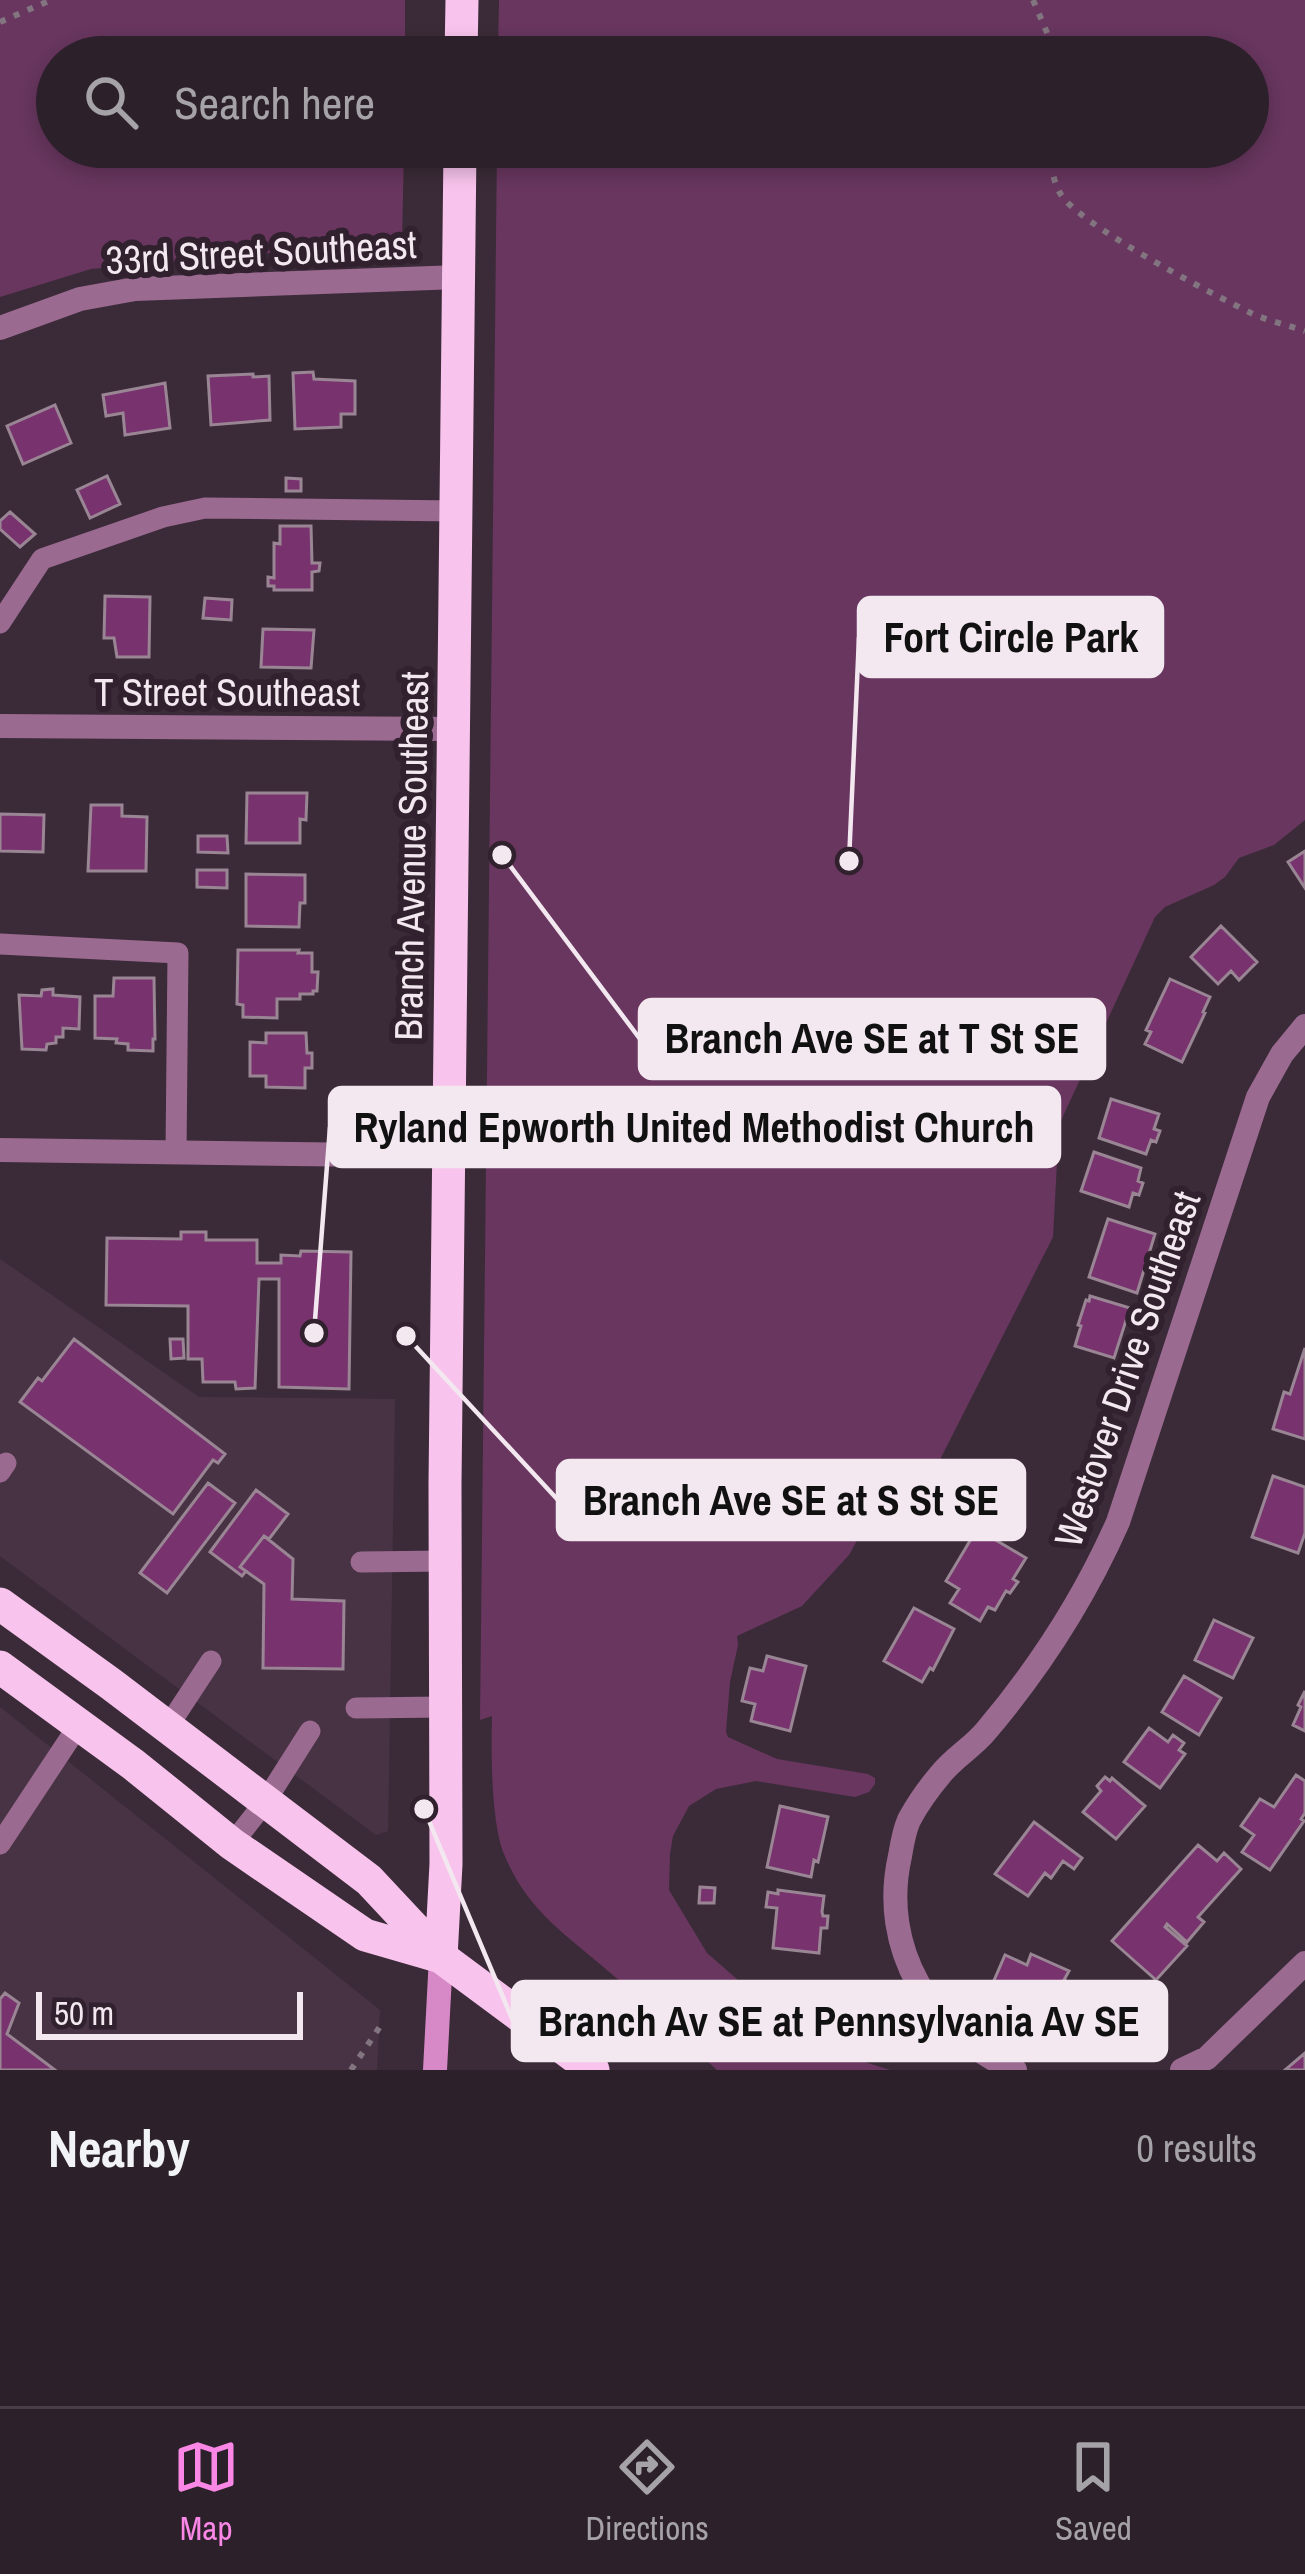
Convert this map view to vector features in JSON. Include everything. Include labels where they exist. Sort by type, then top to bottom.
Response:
[{"type":"highway","points":[[461,36],[462,0]]},
{"type":"highway","name":"Branch Avenue Southeast","points":[[441,1957],[446,1864],[460,168]]},
{"type":"highway","points":[[0,1604],[369,1880],[441,1957],[592,2070]]},
{"type":"highway","points":[[0,1667],[232,1844],[365,1935],[441,1957]]},
{"type":"main road","name":"Branch Avenue Southeast","points":[[435,2070],[441,1957]]},
{"type":"street","name":"33rd Street Southeast","points":[[0,328],[80,299],[135,289],[459,277]]},
{"type":"street","name":"T Street Southeast","points":[[0,726],[454,729]]},
{"type":"street","name":"Westover Drive Southeast","points":[[1015,2070],[989,2059],[962,2039],[927,2002],[909,1967],[893,1909],[907,1824],[941,1773],[982,1737],[1031,1676],[1087,1588],[1118,1522],[1258,1097],[1282,1054],[1305,1026]]},
{"type":"street","points":[[0,1150],[449,1156]]},
{"type":"street","points":[[1181,2070],[1208,2058],[1305,1963]]},
{"type":"lane","points":[[0,622],[41,559],[163,517],[205,508],[457,511]]},
{"type":"lane","points":[[0,944],[178,953],[176,1153]]},
{"type":"lane","points":[[361,1562],[446,1561]]},
{"type":"lane","points":[[167,1728],[211,1661]]},
{"type":"lane","points":[[356,1708],[445,1706]]},
{"type":"lane","points":[[0,1844],[79,1726]]},
{"type":"lane","points":[[232,1844],[310,1731]]},
{"type":"path","points":[[0,22],[51,0]]},
{"type":"path","points":[[1033,0],[1048,36]]},
{"type":"path","points":[[1051,168],[1060,193],[1074,210],[1136,250],[1256,315],[1305,331]]},
{"type":"path","points":[[351,2070],[381,2025]]},
{"type":"shaded area","points":[[0,0],[405,0],[405,36],[36,36],[36,168],[404,168],[402,241],[91,269],[0,297]]},
{"type":"shaded area","points":[[499,0],[1305,0],[1305,820],[1274,845],[1239,858],[1214,885],[1165,907],[1155,917],[1059,1125],[1053,1237],[921,1497],[897,1490],[849,1555],[802,1606],[737,1636],[728,1737],[777,1759],[868,1774],[875,1784],[855,1797],[756,1781],[716,1789],[689,1806],[673,1836],[669,1890],[707,1953],[827,2050],[890,2070],[717,2070],[548,1919],[513,1873],[496,1824],[492,1716],[480,1720],[497,168],[1269,168],[1269,36],[498,36]]},
{"type":"shaded area","points":[[0,1259],[199,1397],[395,1399],[388,1831],[376,1835],[0,1556]]},
{"type":"shaded area","points":[[0,1707],[380,2010],[377,2070],[0,2070]]},
{"type":"building","points":[[313,372],[314,379],[355,381],[355,414],[341,414],[341,427],[295,429],[293,373]]},
{"type":"building","points":[[208,376],[269,376],[270,420],[211,425]]},
{"type":"building","points":[[165,383],[170,428],[125,435],[123,413],[106,416],[103,395]]},
{"type":"building","points":[[55,405],[71,443],[23,464],[7,426]]},
{"type":"building","points":[[107,476],[120,504],[90,518],[77,490]]},
{"type":"building","points":[[286,478],[301,479],[301,491],[286,491]]},
{"type":"building","points":[[10,512],[35,534],[20,547],[0,529],[0,521]]},
{"type":"building","points":[[280,526],[311,526],[312,563],[320,563],[319,571],[312,572],[312,590],[268,586],[268,577],[274,578],[274,543],[280,544]]},
{"type":"building","points":[[105,596],[150,597],[149,657],[117,657],[114,638],[104,638]]},
{"type":"building","points":[[205,598],[232,600],[231,620],[203,618]]},
{"type":"building","points":[[263,629],[314,630],[311,668],[261,667]]},
{"type":"building","points":[[247,793],[307,793],[300,843],[246,843]]},
{"type":"building","points":[[91,805],[122,805],[122,816],[147,817],[146,871],[88,871]]},
{"type":"building","points":[[0,814],[44,815],[43,852],[0,851]]},
{"type":"building","points":[[198,836],[227,836],[228,853],[198,852]]},
{"type":"building","points":[[1305,851],[1305,888],[1288,862]]},
{"type":"building","points":[[197,870],[227,870],[227,888],[197,887]]},
{"type":"building","points":[[246,874],[305,875],[299,927],[246,926]]},
{"type":"building","points":[[1221,926],[1257,962],[1239,980],[1231,971],[1218,984],[1191,957]]},
{"type":"building","points":[[238,950],[312,953],[317,991],[300,994],[300,999],[277,999],[277,1018],[243,1017],[243,1005],[237,1004]]},
{"type":"building","points":[[114,978],[154,978],[153,1051],[128,1050],[128,1044],[116,1043],[117,1039],[95,1038],[95,996],[113,996]]},
{"type":"building","points":[[1170,979],[1210,997],[1182,1062],[1145,1044],[1151,1032],[1146,1030]]},
{"type":"building","points":[[53,989],[53,995],[80,997],[79,1029],[63,1028],[63,1037],[56,1037],[56,1043],[47,1044],[46,1050],[22,1049],[19,995],[41,996],[42,990]]},
{"type":"building","points":[[266,1033],[306,1033],[312,1068],[305,1068],[305,1088],[266,1087],[266,1076],[250,1076],[250,1042],[266,1043]]},
{"type":"building","points":[[1111,1099],[1159,1114],[1154,1129],[1160,1131],[1146,1154],[1099,1138]]},
{"type":"building","points":[[1094,1152],[1141,1168],[1138,1181],[1143,1183],[1129,1207],[1081,1191]]},
{"type":"building","points":[[1108,1219],[1155,1234],[1137,1293],[1089,1277]]},
{"type":"building","points":[[181,1232],[206,1232],[206,1240],[257,1240],[257,1263],[281,1263],[281,1255],[300,1256],[301,1251],[351,1252],[349,1389],[279,1387],[279,1279],[259,1279],[255,1388],[236,1389],[235,1382],[203,1382],[202,1359],[188,1359],[188,1306],[106,1305],[107,1238],[181,1239]]},
{"type":"building","points":[[1090,1296],[1130,1308],[1114,1358],[1075,1346]]},
{"type":"building","points":[[74,1339],[225,1454],[218,1463],[213,1460],[173,1514],[20,1402]]},
{"type":"building","points":[[170,1339],[183,1339],[184,1358],[171,1359]]},
{"type":"building","points":[[1305,1348],[1305,1439],[1273,1429]]},
{"type":"building","points":[[1273,1476],[1305,1487],[1305,1533],[1298,1553],[1252,1537]]},
{"type":"building","points":[[208,1483],[235,1503],[167,1593],[140,1573]]},
{"type":"building","points":[[256,1490],[288,1514],[240,1567],[246,1571],[242,1576],[210,1552]]},
{"type":"building","points":[[977,1529],[1026,1558],[1010,1593],[1006,1591],[995,1610],[988,1607],[980,1621],[950,1603],[959,1589],[946,1581]]},
{"type":"building","points":[[264,1536],[293,1559],[292,1599],[344,1601],[343,1669],[263,1668],[264,1584],[240,1567]]},
{"type":"building","points":[[914,1608],[954,1629],[922,1682],[884,1661]]},
{"type":"building","points":[[1214,1620],[1253,1638],[1233,1678],[1195,1660]]},
{"type":"building","points":[[767,1656],[806,1666],[790,1731],[751,1721],[755,1704],[742,1701],[750,1668],[763,1671]]},
{"type":"building","points":[[1184,1676],[1221,1698],[1199,1735],[1162,1712]]},
{"type":"building","points":[[1305,1691],[1305,1731],[1293,1725]]},
{"type":"building","points":[[1149,1728],[1168,1742],[1173,1735],[1184,1743],[1179,1750],[1185,1754],[1160,1788],[1124,1762]]},
{"type":"building","points":[[1296,1775],[1305,1781],[1304,1821],[1270,1870],[1242,1852],[1254,1835],[1241,1826],[1260,1799],[1274,1807]]},
{"type":"building","points":[[1105,1777],[1145,1806],[1116,1839],[1083,1812],[1101,1791],[1097,1786]]},
{"type":"building","points":[[780,1806],[828,1817],[811,1877],[767,1867]]},
{"type":"building","points":[[1034,1822],[1082,1858],[1074,1869],[1063,1861],[1051,1878],[1045,1873],[1028,1896],[995,1874]]},
{"type":"building","points":[[1198,1845],[1217,1861],[1224,1853],[1241,1869],[1198,1917],[1204,1922],[1187,1942],[1167,1924],[1187,1946],[1156,1980],[1112,1941]]},
{"type":"building","points":[[700,1887],[715,1888],[714,1903],[699,1903]]},
{"type":"building","points":[[778,1890],[824,1896],[827,1928],[821,1928],[819,1953],[773,1948],[777,1908],[766,1907],[768,1892],[778,1894]]},
{"type":"building","points":[[1031,1954],[1069,1971],[1064,1980],[1085,1990],[1067,2029],[1053,2022],[1050,2027],[1007,2007],[1009,2002],[989,1992],[1005,1955],[1027,1965]]},
{"type":"building","points":[[5,1993],[19,2003],[7,2034],[55,2070],[0,2070],[0,1999]]},
{"type":"building","points":[[1305,2053],[1305,2070],[1285,2070]]},
{"type":"place","name":"Branch Ave SE at T St SE","points":[[502,855]]},
{"type":"place","name":"Fort Circle Park","points":[[849,861]]},
{"type":"place","name":"Ryland Epworth United Methodist Church","points":[[314,1333]]},
{"type":"place","name":"Branch Ave SE at S St SE","points":[[406,1336]]},
{"type":"place","name":"Branch Av SE at Pennsylvania Av SE","points":[[424,1809]]}]
